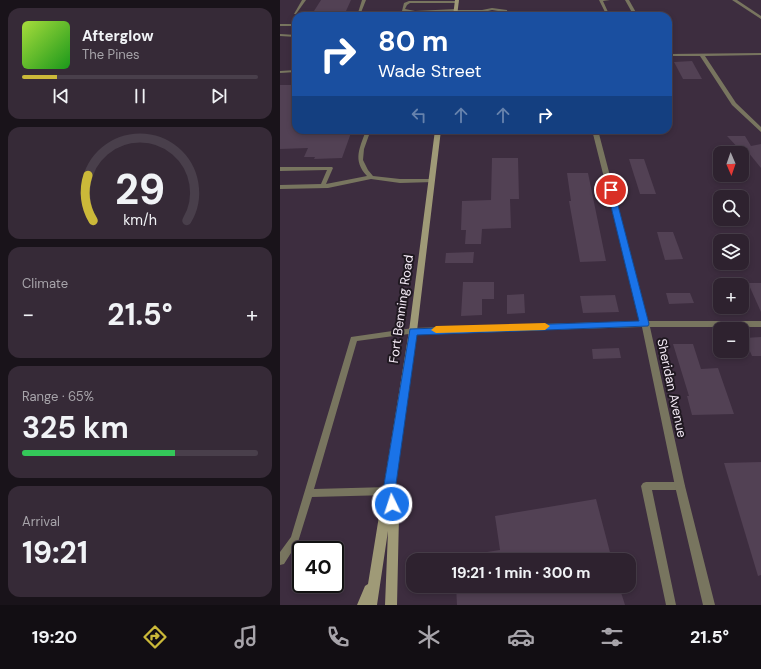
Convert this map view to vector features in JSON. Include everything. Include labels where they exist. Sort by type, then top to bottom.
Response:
[{"type":"street","points":[[627,0],[634,12]]},
{"type":"street","points":[[734,0],[761,18]]},
{"type":"street","points":[[456,10],[457,1]]},
{"type":"street","points":[[672,55],[761,54]]},
{"type":"street","points":[[702,55],[734,104],[761,130]]},
{"type":"street","name":"Fort Benning Road","points":[[371,605],[373,582],[389,491],[413,331],[438,134]]},
{"type":"street","name":"Sheridan Avenue","points":[[597,134],[645,324],[680,486],[709,605]]},
{"type":"street","points":[[413,331],[645,324],[761,324]]},
{"type":"street","name":"Fort Benning Road","points":[[389,491],[394,516],[391,605]]},
{"type":"street","points":[[363,605],[373,582]]},
{"type":"lane","points":[[296,12],[304,0]]},
{"type":"lane","points":[[359,12],[364,0]]},
{"type":"lane","points":[[606,12],[600,0],[608,0]]},
{"type":"lane","points":[[457,1],[406,3],[403,10],[409,12],[437,10],[482,11],[500,9],[506,12]]},
{"type":"lane","points":[[437,10],[438,2]]},
{"type":"lane","points":[[280,26],[292,25]]},
{"type":"lane","points":[[280,35],[292,36]]},
{"type":"lane","points":[[280,72],[292,72]]},
{"type":"lane","points":[[366,134],[359,159],[363,169],[371,177]]},
{"type":"lane","points":[[280,169],[330,168],[323,186]]},
{"type":"lane","points":[[280,186],[323,186],[342,184],[371,177],[400,181],[432,181]]},
{"type":"lane","points":[[280,560],[295,539],[354,339],[413,331]]},
{"type":"lane","points":[[671,605],[646,486],[680,486]]},
{"type":"lane","points":[[309,493],[389,491]]},
{"type":"building","points":[[321,0],[351,0],[346,11],[314,11]]},
{"type":"building","points":[[692,61],[702,79],[683,79],[674,62]]},
{"type":"building","points":[[280,85],[292,85],[292,134],[351,134],[342,158],[314,159],[315,157],[304,157],[308,148],[280,149]]},
{"type":"building","points":[[727,136],[745,136],[751,146],[761,144],[761,168],[749,153],[749,146],[736,146]]},
{"type":"building","points":[[492,158],[518,158],[519,199],[510,199],[511,228],[482,229],[481,244],[465,244],[466,230],[461,230],[462,201],[491,200]]},
{"type":"building","points":[[629,159],[644,159],[656,194],[640,194]]},
{"type":"building","points":[[567,173],[588,173],[606,261],[580,262],[569,201],[571,201]]},
{"type":"building","points":[[657,232],[673,232],[683,259],[665,260]]},
{"type":"building","points":[[474,252],[473,263],[445,263],[446,253]]},
{"type":"building","points":[[463,282],[494,282],[494,299],[482,299],[482,315],[461,316]]},
{"type":"building","points":[[749,283],[761,283],[761,312],[749,285]]},
{"type":"building","points":[[666,293],[690,293],[694,303],[669,304]]},
{"type":"building","points":[[524,294],[525,313],[507,314],[507,295]]},
{"type":"building","points":[[615,295],[619,312],[583,313],[580,296]]},
{"type":"building","points":[[761,337],[761,356],[752,356],[749,349],[749,338]]},
{"type":"building","points":[[673,344],[693,344],[701,369],[718,368],[734,414],[692,415],[687,396],[689,396]]},
{"type":"building","points":[[619,348],[621,358],[593,359],[592,349]]},
{"type":"building","points":[[761,462],[761,575],[758,576],[724,463]]},
{"type":"building","points":[[596,499],[610,553],[480,553],[500,550],[495,516]]},
{"type":"building","points":[[456,593],[621,593],[625,605],[457,605]]},
{"type":"slow traffic","points":[[436,330],[545,326]]},
{"type":"route","points":[[392,504],[389,491],[413,331],[645,324],[611,190]]}]
